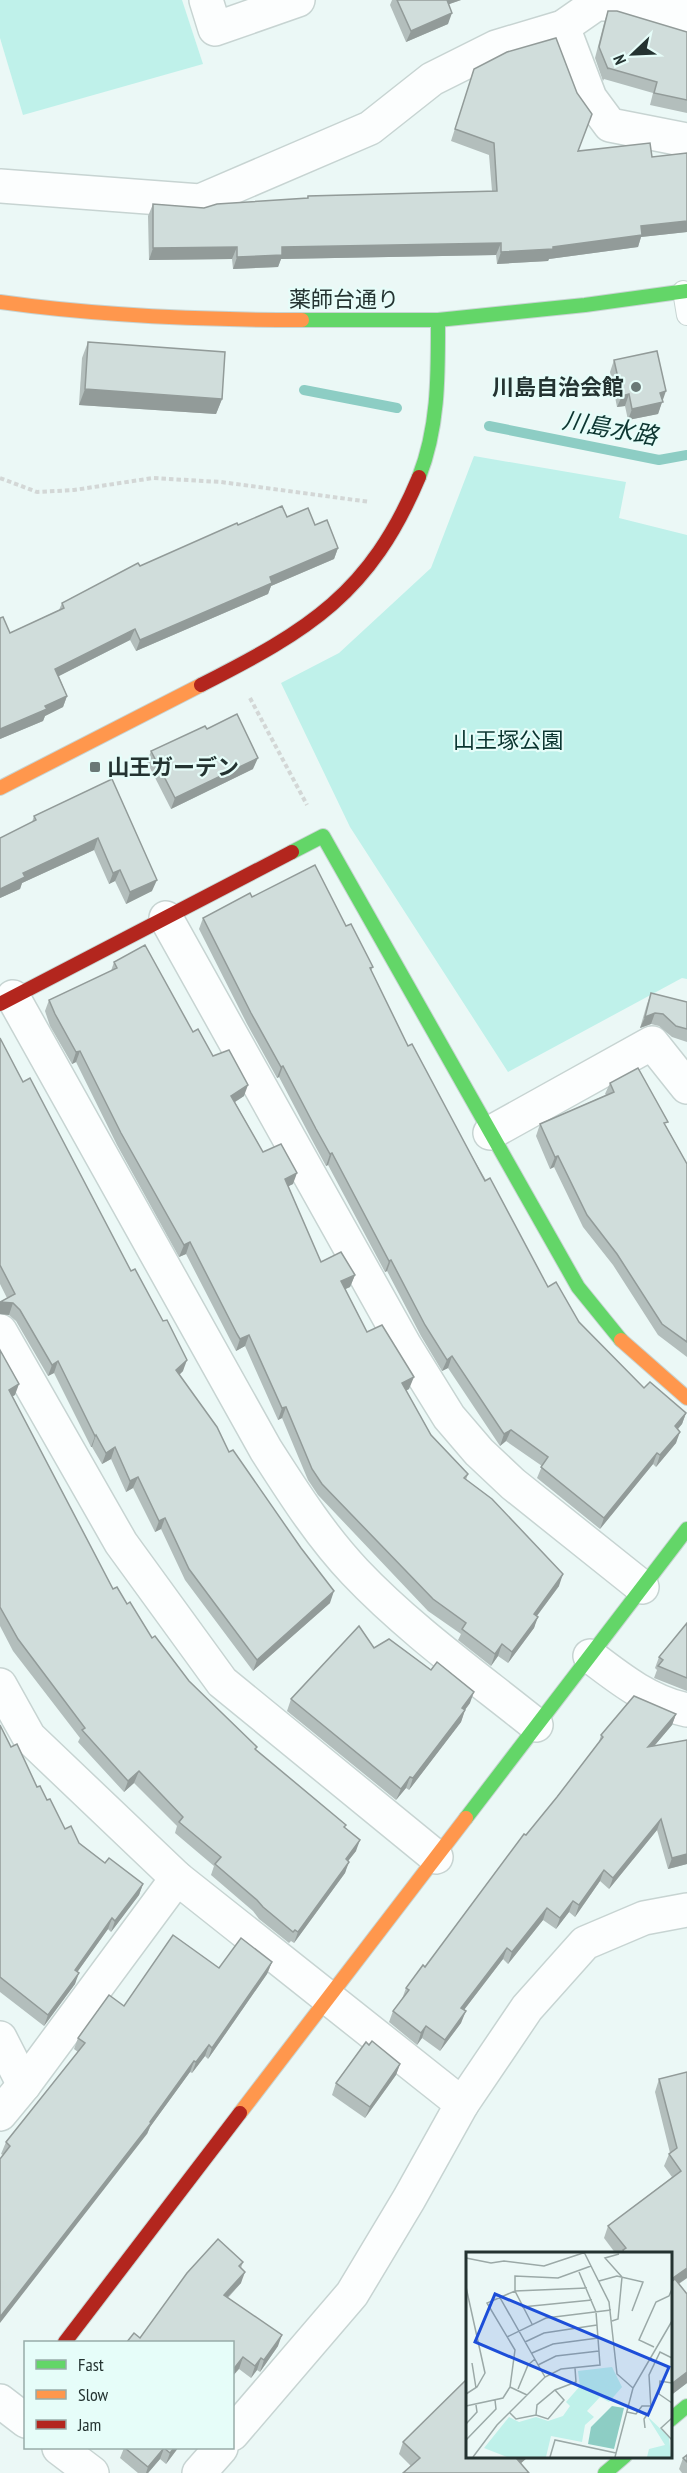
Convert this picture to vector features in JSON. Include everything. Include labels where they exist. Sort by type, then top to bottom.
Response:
[{"type":"street","points":[[206,0],[215,29],[298,0]]},
{"type":"street","points":[[0,186],[200,201],[370,128],[432,80],[496,47],[562,27],[596,4],[628,4],[678,9]]},
{"type":"street","points":[[562,27],[590,98],[610,124],[687,140]]},
{"type":"street","name":"薬師台通り","points":[[0,302],[74,312],[227,320],[438,320],[585,305],[685,291]]},
{"type":"street","points":[[0,788],[234,668],[307,626],[350,589],[379,552],[406,507],[426,458],[438,394],[438,320]]},
{"type":"street","points":[[536,1725],[410,1623],[355,1572],[308,1515],[266,1450],[7,1001],[324,836],[578,1287],[617,1336],[687,1398]]},
{"type":"street","points":[[166,918],[405,1347],[449,1417],[479,1452],[513,1484],[642,1587]]},
{"type":"street","points":[[490,1133],[652,1043],[687,1087]]},
{"type":"street","points":[[0,1331],[122,1543],[222,1682],[436,1857]]},
{"type":"street","points":[[67,2341],[687,1529]]},
{"type":"street","points":[[590,1656],[634,1689],[671,1707],[687,1710]]},
{"type":"street","points":[[0,1685],[29,1737],[177,1878],[462,2104]]},
{"type":"street","points":[[0,2114],[24,2085],[177,1878]]},
{"type":"street","points":[[234,2432],[352,2294],[462,2104],[527,2008],[585,1943],[644,1918],[687,1910]]},
{"type":"street","points":[[0,2038],[24,2085]]},
{"type":"street","points":[[672,2418],[687,2406]]},
{"type":"street","points":[[60,2449],[92,2473]]},
{"type":"street","points":[[199,2473],[220,2449]]},
{"type":"street","points":[[604,2473],[624,2458]]},
{"type":"lane","points":[[685,291],[687,315]]},
{"type":"path","points":[[0,478],[37,492],[74,490],[153,478],[221,482],[406,507]]},
{"type":"path","points":[[234,668],[324,836]]},
{"type":"green space","points":[[0,0],[182,0],[203,64],[23,115],[0,38]]},
{"type":"green space","name":"山王塚公園","points":[[474,456],[626,482],[619,518],[687,535],[687,979],[682,978],[508,1072],[350,827],[281,683],[339,653],[431,568]]},
{"type":"building","points":[[397,0],[447,0],[452,13],[411,31]]},
{"type":"building","points":[[608,11],[617,11],[687,32],[687,100],[654,93],[657,82],[608,69],[599,47]]},
{"type":"building","points":[[556,38],[577,93],[592,114],[578,151],[650,143],[652,157],[687,153],[687,221],[641,226],[642,235],[553,247],[553,249],[501,252],[501,243],[282,247],[282,255],[237,257],[237,247],[153,248],[153,204],[204,208],[217,204],[308,198],[308,196],[497,191],[494,143],[455,129],[474,69],[507,52]]},
{"type":"building","points":[[88,342],[225,352],[222,399],[85,389]]},
{"type":"building","name":"川島自治会館","points":[[657,351],[666,391],[660,393],[663,402],[632,409],[629,394],[622,396],[614,360]]},
{"type":"building","points":[[282,506],[287,517],[308,508],[315,525],[327,520],[338,548],[270,577],[272,583],[140,640],[135,629],[55,669],[67,696],[45,706],[47,709],[0,729],[0,618],[3,617],[10,633],[64,608],[62,603],[138,563],[140,566],[237,523],[238,525]]},
{"type":"building","points":[[237,714],[258,758],[175,798],[151,751],[205,726],[207,729]]},
{"type":"building","points":[[112,779],[157,880],[130,892],[120,870],[113,873],[98,838],[23,873],[25,877],[0,889],[0,838],[36,820],[34,816]]},
{"type":"building","points":[[315,865],[346,926],[351,924],[408,1046],[412,1044],[485,1181],[490,1178],[548,1287],[556,1282],[579,1322],[644,1388],[650,1382],[686,1413],[675,1426],[680,1432],[660,1455],[657,1453],[604,1518],[541,1467],[548,1457],[511,1430],[504,1434],[452,1356],[447,1360],[425,1325],[332,1153],[330,1154],[283,1066],[281,1067],[251,1013],[203,918],[250,893],[252,897]]},
{"type":"building","points":[[145,945],[193,1032],[198,1029],[213,1056],[229,1050],[248,1085],[231,1096],[263,1152],[281,1144],[297,1173],[285,1179],[321,1262],[341,1252],[355,1275],[341,1281],[367,1332],[382,1325],[414,1377],[402,1383],[431,1435],[468,1474],[464,1478],[492,1499],[563,1574],[534,1614],[538,1617],[512,1652],[502,1644],[495,1654],[462,1629],[466,1623],[433,1599],[322,1484],[312,1469],[286,1407],[282,1408],[249,1335],[240,1339],[190,1242],[184,1245],[121,1133],[80,1051],[76,1052],[55,1014],[49,1000],[117,968],[114,962]]},
{"type":"building","points":[[651,993],[687,1002],[687,1029],[676,1026],[663,1014],[655,1013],[645,1017]]},
{"type":"building","points":[[0,1038],[23,1082],[30,1078],[131,1271],[135,1269],[163,1321],[167,1320],[187,1360],[176,1370],[217,1427],[229,1452],[233,1450],[334,1591],[257,1660],[189,1569],[165,1518],[159,1521],[138,1477],[130,1481],[115,1447],[106,1453],[95,1436],[58,1361],[52,1365],[20,1310],[13,1303],[0,1302],[15,1294],[0,1265]]},
{"type":"building","points":[[638,1068],[668,1122],[664,1123],[687,1164],[687,1342],[662,1324],[617,1254],[587,1215],[558,1156],[555,1157],[540,1124],[614,1092],[610,1083]]},
{"type":"building","points":[[0,1350],[19,1384],[9,1390],[113,1589],[117,1587],[127,1604],[130,1602],[152,1638],[155,1636],[189,1681],[257,1747],[255,1749],[346,1825],[344,1827],[360,1840],[346,1859],[349,1862],[298,1932],[295,1930],[293,1932],[215,1864],[221,1857],[179,1822],[183,1817],[139,1771],[128,1781],[82,1730],[85,1728],[18,1639],[0,1607]]},
{"type":"building","points":[[687,1623],[687,1678],[658,1666],[663,1660],[659,1657]]},
{"type":"building","points":[[359,1626],[374,1648],[389,1639],[431,1670],[437,1662],[474,1692],[462,1708],[465,1710],[413,1778],[410,1777],[401,1789],[291,1699]]},
{"type":"building","points":[[634,1696],[676,1714],[648,1747],[687,1740],[687,1854],[672,1858],[661,1819],[613,1878],[604,1870],[579,1905],[573,1901],[560,1918],[547,1908],[512,1952],[507,1948],[461,2008],[466,2011],[445,2040],[426,2026],[421,2033],[393,2011],[409,1990],[406,1988],[423,1965],[425,1967],[524,1834],[526,1835],[557,1797],[603,1737],[601,1735]]},
{"type":"building","points":[[0,1725],[11,1747],[17,1744],[37,1787],[40,1786],[47,1800],[50,1799],[65,1829],[71,1826],[79,1843],[105,1863],[109,1858],[143,1884],[115,1921],[112,1918],[75,1970],[79,1973],[48,2015],[0,1977]]},
{"type":"building","points":[[173,1935],[219,1968],[241,1938],[272,1962],[212,2048],[209,2045],[196,2062],[194,2061],[151,2123],[0,2317],[0,2159],[10,2146],[6,2142],[85,2043],[78,2038],[109,1995],[124,2006]]},
{"type":"building","points":[[372,2041],[400,2064],[370,2107],[336,2083],[366,2042],[369,2045]]},
{"type":"building","points":[[687,2072],[687,2268],[672,2279],[672,2252],[624,2252],[626,2248],[608,2226],[681,2171],[669,2154],[677,2148],[659,2079]]},
{"type":"building","points":[[218,2239],[243,2262],[239,2266],[245,2272],[224,2295],[282,2335],[264,2360],[261,2358],[255,2366],[243,2357],[234,2368],[234,2341],[128,2341],[134,2333],[140,2338],[187,2273]]},
{"type":"building","points":[[675,2279],[687,2294],[687,2372],[672,2383],[672,2281]]},
{"type":"building","points":[[466,2380],[466,2458],[518,2458],[529,2473],[403,2473],[420,2458],[403,2442]]},
{"type":"building","points":[[126,2449],[163,2449],[148,2467]]},
{"type":"waterway","name":"川島水路","points":[[304,390],[397,408]]},
{"type":"waterway","name":"川島水路","points":[[489,426],[659,460],[687,455]]},
{"type":"traffic: fast","points":[[302,320],[438,320],[585,305],[687,291]]},
{"type":"traffic: fast","points":[[419,477],[426,458],[434,419],[438,320]]},
{"type":"traffic: fast","points":[[292,852],[323,836],[578,1287],[621,1340]]},
{"type":"traffic: fast","points":[[466,1818],[687,1529]]},
{"type":"traffic: fast","points":[[672,2418],[687,2406]]},
{"type":"traffic: fast","points":[[605,2473],[623,2458]]},
{"type":"traffic: slow","points":[[0,302],[75,311],[151,316],[302,320]]},
{"type":"traffic: slow","points":[[0,788],[201,685]]},
{"type":"traffic: slow","points":[[621,1340],[687,1398]]},
{"type":"traffic: slow","points":[[240,2113],[466,1818]]},
{"type":"traffic: jam","points":[[201,685],[274,646],[305,626],[332,604],[357,580],[379,551],[400,517],[419,477]]},
{"type":"traffic: jam","points":[[0,1004],[292,852]]},
{"type":"traffic: jam","points":[[66,2341],[240,2113]]},
{"type":"place","name":"川島自治会館","points":[[636,387]]},
{"type":"place","name":"山王ガーデン","points":[[95,767]]}]
